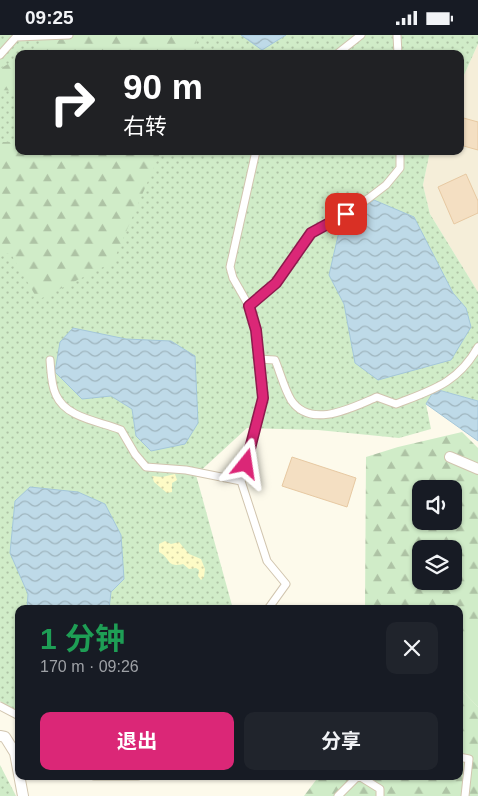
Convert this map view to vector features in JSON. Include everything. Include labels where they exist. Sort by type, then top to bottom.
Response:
[{"type":"street","points":[[450,457],[478,469]]},
{"type":"street","points":[[0,736],[5,737],[15,753]]},
{"type":"street","points":[[20,780],[23,796]]},
{"type":"lane","points":[[0,55],[16,37],[69,35]]},
{"type":"lane","points":[[342,50],[361,35]]},
{"type":"lane","points":[[397,35],[398,50]]},
{"type":"lane","points":[[255,155],[230,267],[233,277],[249,306],[256,330],[263,398],[241,481],[266,561],[286,585],[271,605]]},
{"type":"lane","points":[[249,306],[276,283],[311,233],[334,222],[386,185],[400,168],[400,155]]},
{"type":"lane","points":[[258,359],[275,360],[292,401],[315,416],[345,411],[378,397],[396,404],[425,393],[445,384],[468,365],[478,347]]},
{"type":"lane","points":[[50,360],[55,394],[62,406],[79,415],[121,430],[135,454],[146,467],[186,470],[241,481]]},
{"type":"lane","points":[[0,706],[15,713]]},
{"type":"lane","points":[[463,758],[469,759],[465,796]]},
{"type":"lane","points":[[338,796],[354,780]]},
{"type":"lane","points":[[365,780],[380,789],[380,796]]},
{"type":"shaded area","points":[[478,44],[478,292],[430,214],[423,185],[429,155],[464,155],[464,75]]},
{"type":"green space","points":[[0,35],[478,35],[478,44],[464,75],[464,50],[15,50],[15,155],[429,155],[423,185],[430,214],[478,292],[478,401],[435,389],[426,404],[431,429],[399,438],[318,430],[247,428],[196,475],[232,605],[15,605],[15,711],[0,701]]},
{"type":"green space","points":[[56,35],[198,35],[194,50],[32,50]]},
{"type":"green space","points":[[15,60],[15,91],[0,90],[0,69]]},
{"type":"green space","points":[[0,142],[15,142],[15,155],[159,155],[113,262],[38,300],[11,254],[0,253]]},
{"type":"green space","points":[[462,432],[478,448],[478,622],[463,635],[463,605],[365,605],[366,457],[398,447]]},
{"type":"green space","points":[[478,622],[478,707],[463,691],[463,634]]},
{"type":"green space","points":[[463,691],[478,707],[478,796],[304,796],[316,780],[463,780]]},
{"type":"green space","points":[[0,765],[14,792],[16,796],[0,796]]},
{"type":"sand","points":[[175,474],[177,480],[172,483],[172,492],[167,493],[154,482],[152,476],[162,477]]},
{"type":"sand","points":[[165,541],[171,544],[179,542],[189,554],[201,559],[205,569],[204,577],[201,580],[198,576],[199,570],[196,568],[189,569],[183,564],[171,564],[159,552],[159,544]]},
{"type":"water","points":[[241,35],[286,35],[262,50]]},
{"type":"water","points":[[374,200],[414,217],[453,293],[466,308],[471,327],[451,360],[378,380],[355,363],[344,304],[329,275],[341,223]]},
{"type":"water","points":[[73,328],[126,339],[171,341],[195,356],[198,423],[185,444],[151,451],[136,436],[132,409],[111,396],[82,399],[55,372],[60,342]]},
{"type":"water","points":[[435,389],[478,401],[478,441],[426,404]]},
{"type":"water","points":[[30,487],[78,492],[105,504],[121,535],[124,579],[111,592],[109,605],[27,605],[28,594],[10,553],[15,501]]},
{"type":"building","points":[[464,118],[478,122],[478,150],[464,146]]},
{"type":"building","points":[[466,174],[478,201],[478,213],[454,224],[438,187]]},
{"type":"building","points":[[292,457],[356,478],[347,507],[282,486]]},
{"type":"route","points":[[246,464],[263,398],[256,330],[249,306],[276,283],[311,233],[346,214]]}]
